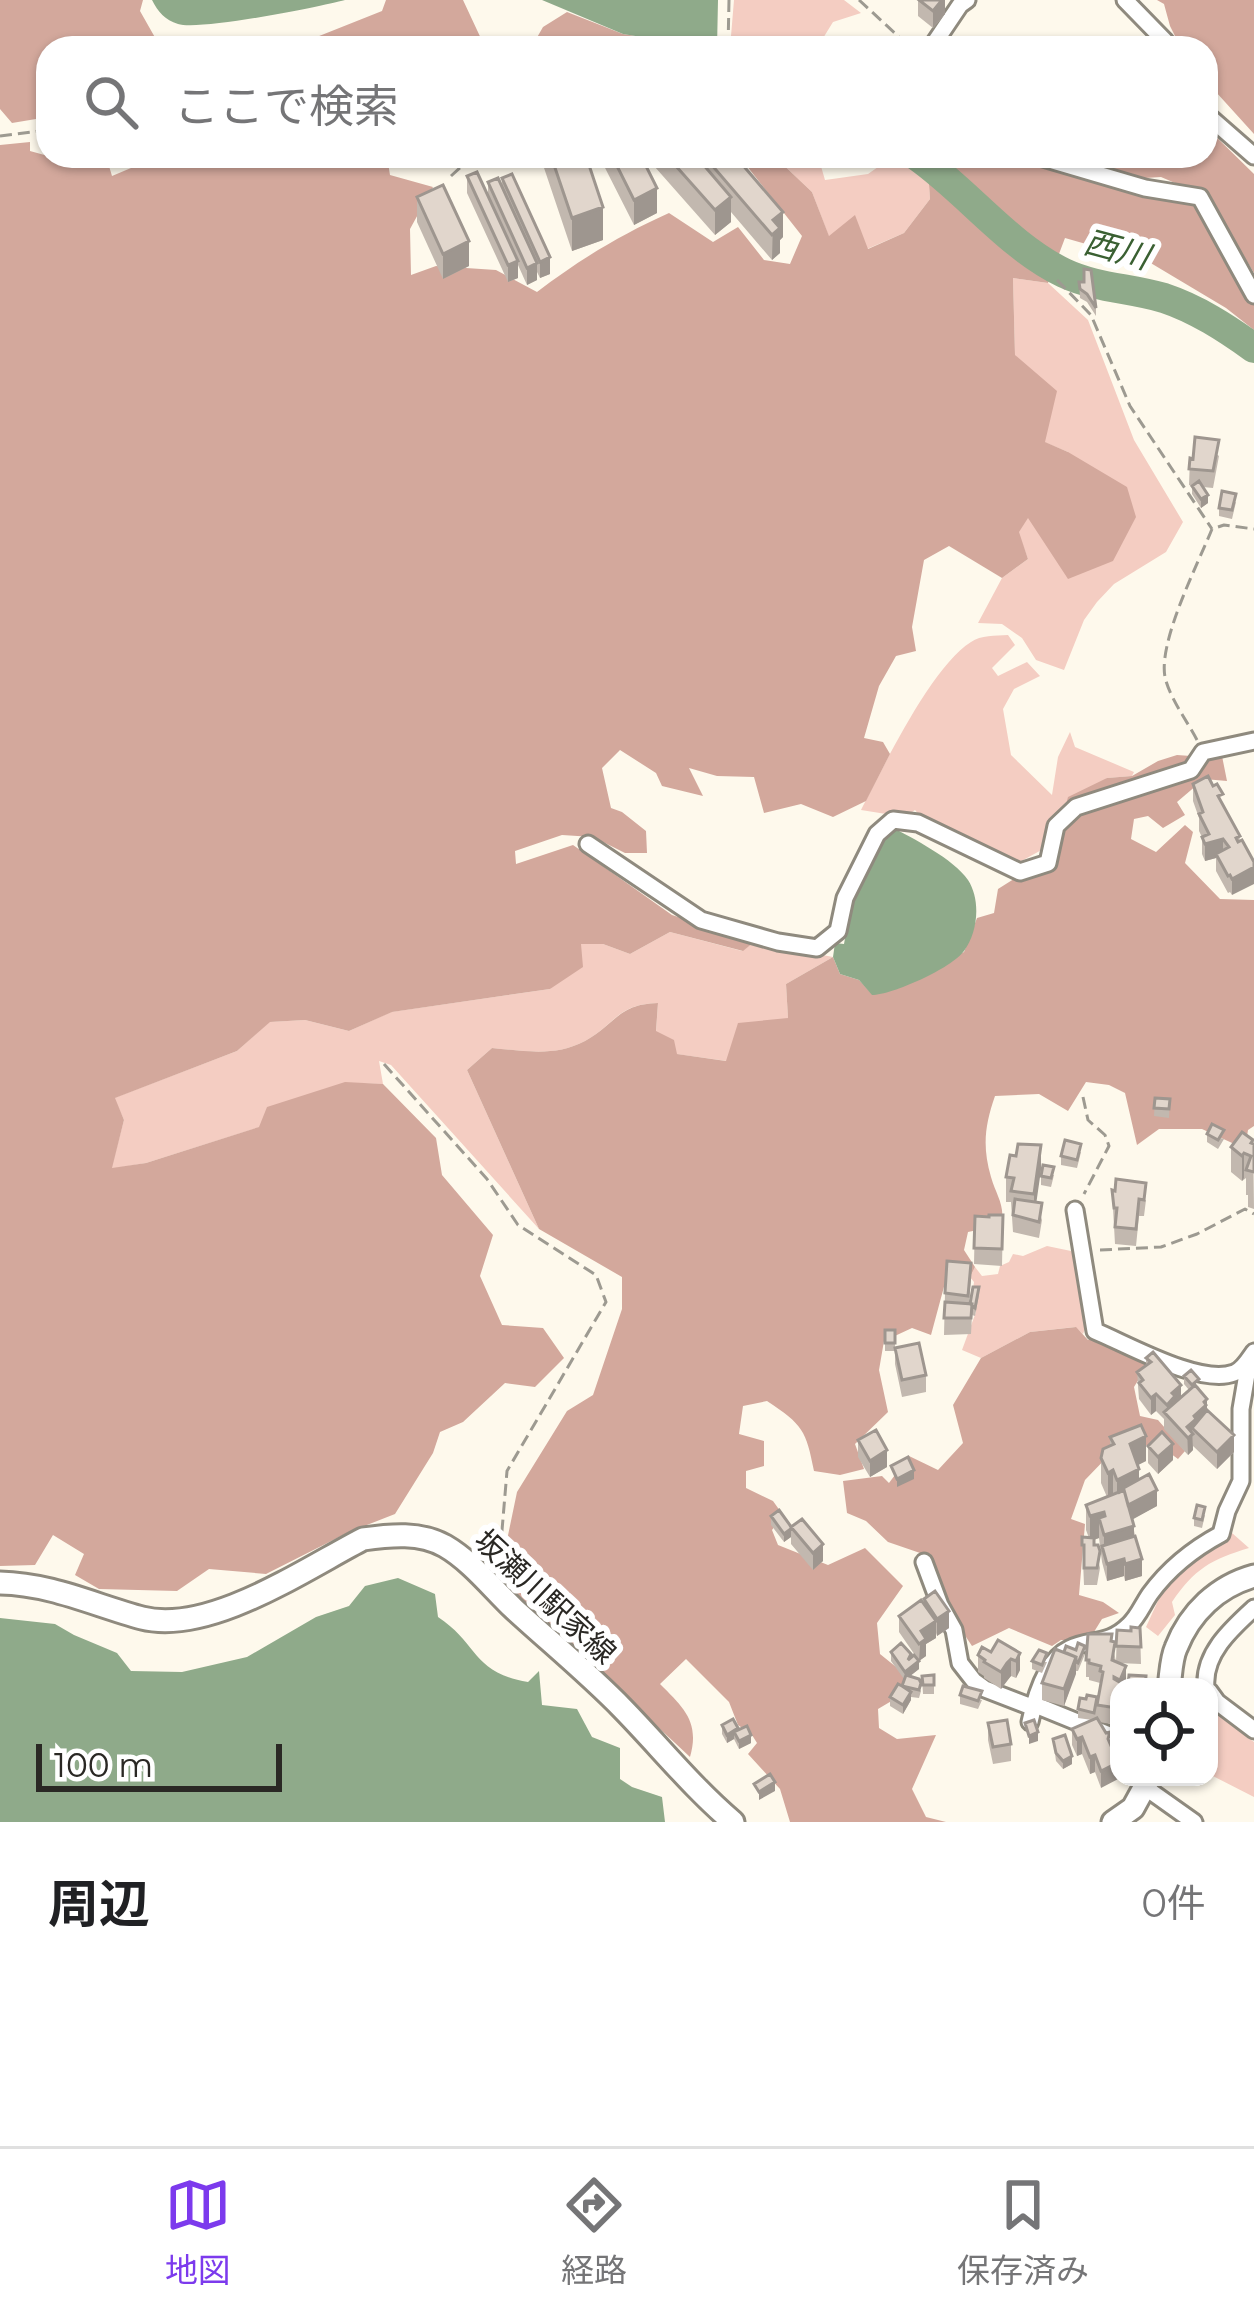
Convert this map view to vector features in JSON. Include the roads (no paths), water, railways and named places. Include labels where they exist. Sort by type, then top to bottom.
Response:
[{"type":"main road","name":"坂瀬川駅家線","points":[[0,1583],[50,1588],[147,1619],[175,1622],[233,1606],[364,1539],[412,1536],[444,1546],[463,1558],[622,1708],[703,1797],[734,1822]]},
{"type":"main road","points":[[1170,1678],[1175,1650],[1196,1614],[1216,1592],[1254,1576]]},
{"type":"main road","points":[[1113,1822],[1133,1808],[1146,1786]]},
{"type":"street","points":[[939,36],[968,0]]},
{"type":"street","points":[[1125,0],[1160,36]]},
{"type":"street","points":[[1218,124],[1254,156]]},
{"type":"street","points":[[1076,168],[1144,188],[1200,197],[1254,295]]},
{"type":"street","points":[[588,844],[701,920],[778,942],[817,947],[838,931],[845,898],[877,834],[893,820],[918,823],[1020,872],[1048,862],[1056,826],[1076,807],[1191,770],[1203,752],[1254,741]]},
{"type":"street","points":[[1075,1210],[1095,1330],[1192,1372],[1234,1373],[1250,1358]]},
{"type":"street","points":[[1030,1722],[1049,1669],[1060,1655],[1072,1647],[1116,1636],[1190,1551],[1221,1534],[1241,1481],[1241,1409],[1250,1358]]},
{"type":"street","points":[[924,1562],[954,1630],[960,1663],[974,1681],[1110,1735]]},
{"type":"street","points":[[1206,1678],[1214,1651],[1254,1608]]},
{"type":"street","points":[[1218,1703],[1254,1730]]},
{"type":"street","points":[[1153,1786],[1194,1822]]},
{"type":"waterway","name":"西川","points":[[932,168],[1044,262],[1088,282],[1176,302],[1254,348]]}]
